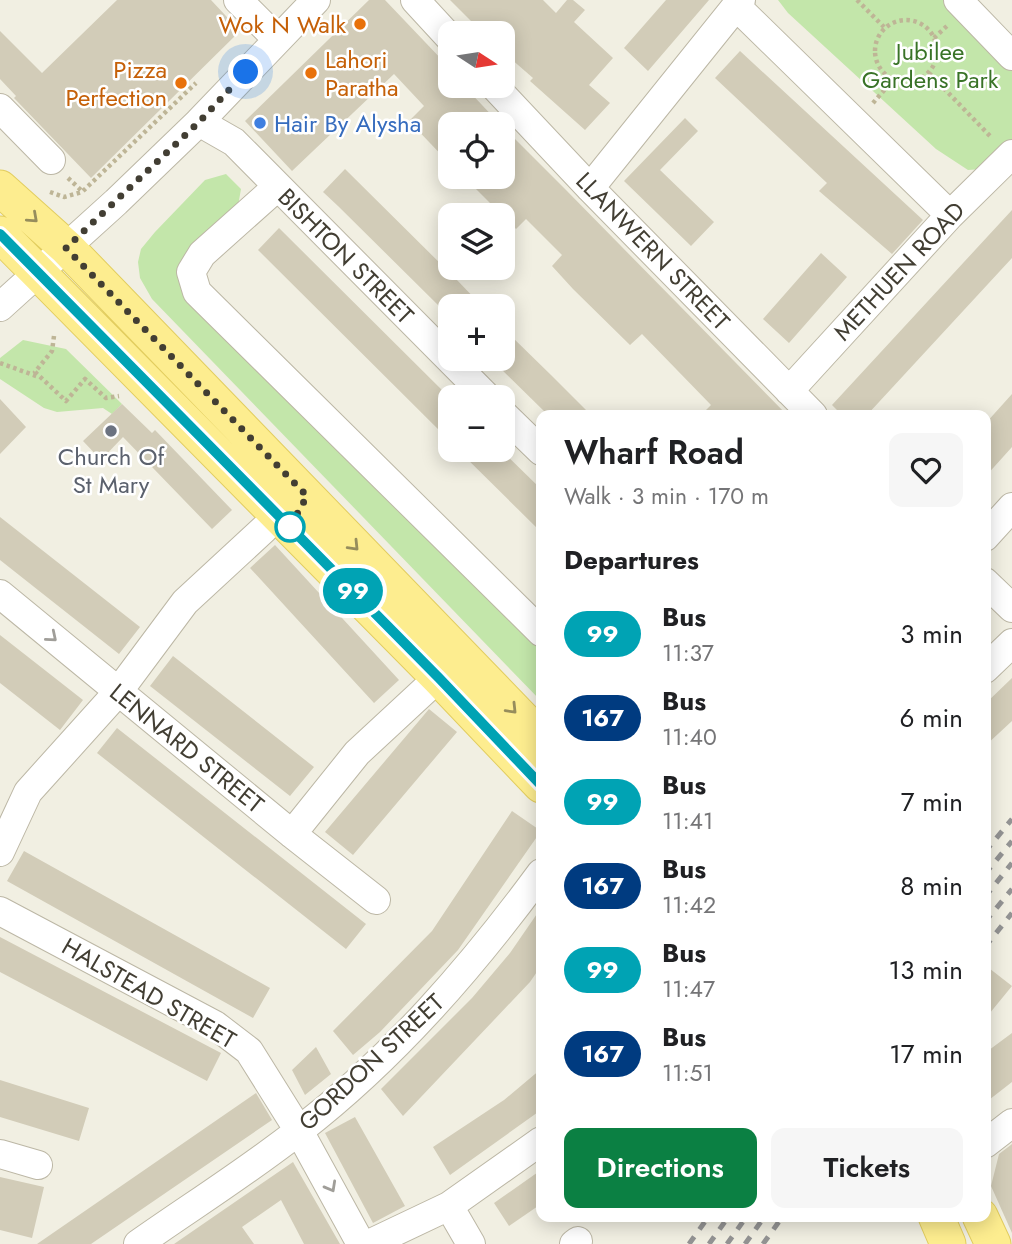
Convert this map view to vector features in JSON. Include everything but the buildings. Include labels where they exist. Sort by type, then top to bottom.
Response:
[{"type":"main road","points":[[0,188],[66,248],[536,733]]},
{"type":"main road","points":[[0,234],[536,780]]},
{"type":"main road","points":[[939,1222],[948,1244]]},
{"type":"main road","points":[[983,1222],[993,1244]]},
{"type":"street","points":[[238,0],[277,39]]},
{"type":"street","points":[[0,307],[199,122],[316,0]]},
{"type":"street","points":[[415,0],[438,25]]},
{"type":"street","points":[[958,0],[1012,56]]},
{"type":"street","points":[[590,188],[739,3],[950,215]]},
{"type":"street","name":"LLANWERN STREET","points":[[505,98],[808,410]]},
{"type":"street","points":[[0,108],[51,160]]},
{"type":"street","name":"BISHTON STREET","points":[[199,122],[233,142],[475,385]]},
{"type":"street","name":"METHUEN ROAD","points":[[789,391],[950,215],[1011,156]]},
{"type":"street","points":[[277,187],[202,254],[191,272],[197,292],[536,627]]},
{"type":"street","points":[[515,426],[536,446]]},
{"type":"street","points":[[991,530],[1012,507]]},
{"type":"street","points":[[0,852],[28,792],[118,692],[185,601],[264,529]]},
{"type":"street","points":[[991,588],[1012,608]]},
{"type":"street","name":"LENNARD STREET","points":[[0,594],[376,900]]},
{"type":"street","points":[[991,663],[1012,643]]},
{"type":"street","points":[[292,834],[357,753],[425,690]]},
{"type":"street","name":"GORDON STREET","points":[[138,1244],[299,1131],[360,1079],[459,979],[536,879]]},
{"type":"street","name":"HALSTEAD STREET","points":[[0,911],[215,1025],[249,1051],[299,1131],[362,1244]]},
{"type":"street","points":[[991,1139],[1012,1123]]},
{"type":"street","points":[[369,1244],[449,1206],[536,1145]]},
{"type":"street","points":[[0,1154],[38,1165]]},
{"type":"street","points":[[449,1206],[471,1244]]},
{"type":"path","points":[[857,0],[884,27]]},
{"type":"path","points":[[904,19],[925,25],[937,43],[937,54],[929,73],[912,82],[902,82],[884,74],[875,58],[874,47],[877,36],[884,27],[904,19]]},
{"type":"path","points":[[929,73],[1011,156]]},
{"type":"path","points":[[48,191],[64,197],[82,192],[201,79]]},
{"type":"path","points":[[54,336],[52,352],[35,372],[66,401],[85,379],[106,398],[123,395]]},
{"type":"path","points":[[0,363],[41,377]]},
{"type":"green space","name":"Jubilee Gardens Park","points":[[778,0],[945,0],[1012,67],[1012,143],[981,169],[968,170],[936,149],[788,13]]},
{"type":"green space","points":[[226,174],[241,189],[238,206],[182,265],[536,637],[536,696],[152,299],[140,278],[138,262],[141,249],[205,180]]},
{"type":"green space","points":[[23,340],[66,349],[122,404],[112,414],[103,408],[57,412],[44,408],[0,379],[0,358]]},
{"type":"railway","points":[[991,845],[1012,819]]},
{"type":"railway","points":[[991,867],[1012,841]]},
{"type":"railway","points":[[991,889],[1012,863]]},
{"type":"railway","points":[[991,915],[1012,889]]},
{"type":"railway","points":[[991,939],[1012,913]]},
{"type":"railway","points":[[689,1244],[705,1222]]},
{"type":"railway","points":[[709,1244],[725,1222]]},
{"type":"railway","points":[[727,1244],[743,1222]]},
{"type":"railway","points":[[745,1244],[761,1222]]},
{"type":"railway","points":[[763,1244],[779,1222]]},
{"type":"bus line","name":"99","points":[[0,234],[536,780]]},
{"type":"place","name":"Wok N Walk","points":[[360,24]]},
{"type":"place","name":"Lahori Paratha","points":[[311,73]]},
{"type":"place","name":"Pizza Perfection","points":[[181,83]]},
{"type":"place","name":"Hair By Alysha","points":[[260,123]]},
{"type":"place","name":"Church Of St Mary","points":[[111,431]]},
{"type":"route","points":[[246,72],[199,122],[66,248],[307,496],[290,527]]}]
